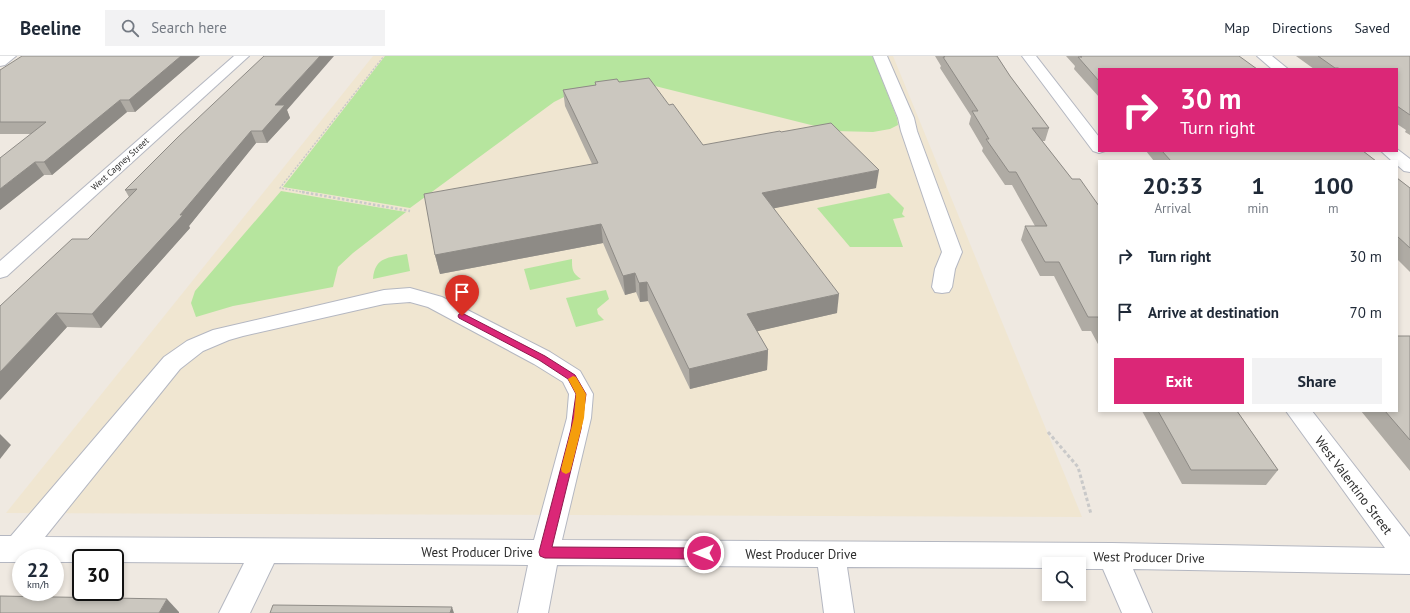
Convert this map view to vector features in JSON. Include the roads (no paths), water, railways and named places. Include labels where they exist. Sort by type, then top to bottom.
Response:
[{"type":"street","points":[[0,62],[9,56]]},
{"type":"street","name":"West Cagney Street","points":[[0,272],[242,56]]},
{"type":"street","points":[[880,56],[906,118],[909,131],[952,252],[945,269],[942,287]]},
{"type":"street","points":[[1029,56],[1098,147]]},
{"type":"street","points":[[1264,56],[1280,68]]},
{"type":"street","points":[[1102,152],[1108,160]]},
{"type":"street","points":[[1390,152],[1410,167]]},
{"type":"street","points":[[9,549],[172,363],[195,346],[221,335],[243,329],[384,297],[410,295],[435,302],[542,358],[572,377],[581,394],[579,418],[545,552],[534,613]]},
{"type":"street","name":"West Valentino Street","points":[[1299,412],[1410,560]]},
{"type":"street","name":"West Producer Drive","points":[[9,549],[1112,556],[1410,560]]},
{"type":"street","points":[[234,613],[265,551]]},
{"type":"street","points":[[831,554],[839,613]]},
{"type":"street","points":[[1112,556],[1137,613]]}]
